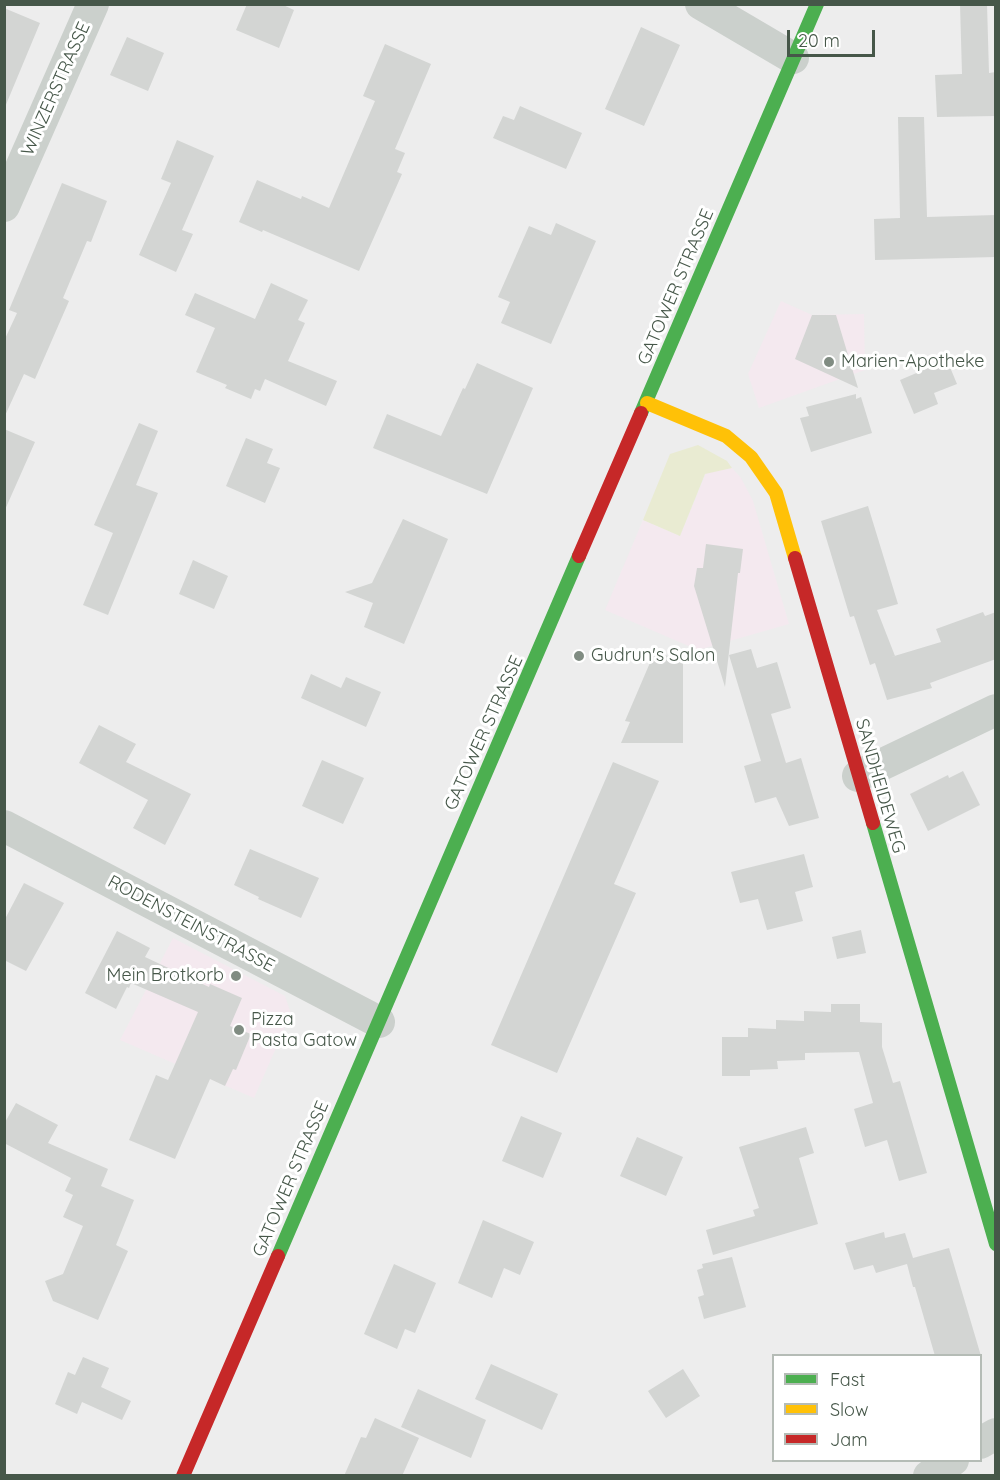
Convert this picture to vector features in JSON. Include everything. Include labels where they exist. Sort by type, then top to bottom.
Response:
[{"type":"main road","name":"GATOWER STRASSE","points":[[183,1476],[817,4]]},
{"type":"main road","name":"SANDHEIDEWEG","points":[[647,403],[726,436],[751,457],[776,493],[996,1244]]},
{"type":"street","name":"WINZERSTRASSE","points":[[4,206],[93,4]]},
{"type":"street","points":[[701,4],[793,58]]},
{"type":"street","points":[[858,776],[996,710]]},
{"type":"street","name":"RODENSTEINSTRASSE","points":[[4,826],[379,1022]]},
{"type":"street","points":[[982,1442],[996,1434]]},
{"type":"street","points":[[929,1476],[951,1462]]},
{"type":"shaded area","points":[[781,301],[812,315],[864,314],[865,370],[759,408],[748,374]]},
{"type":"shaded area","points":[[732,468],[741,478],[753,501],[789,624],[698,650],[605,610],[643,520],[680,536],[706,473]]},
{"type":"shaded area","points":[[173,938],[285,996],[291,1014],[254,1098],[120,1040]]},
{"type":"green space","points":[[698,445],[727,461],[732,468],[705,474],[680,536],[643,520],[670,454]]},
{"type":"building","points":[[247,4],[281,4],[294,10],[279,48],[236,30]]},
{"type":"building","points":[[960,4],[987,4],[989,73],[996,72],[996,116],[937,117],[935,75],[962,74]]},
{"type":"building","points":[[4,8],[40,23],[5,107],[4,106]]},
{"type":"building","points":[[641,27],[680,45],[644,126],[605,109]]},
{"type":"building","points":[[127,37],[164,53],[148,91],[110,75]]},
{"type":"building","points":[[385,44],[431,64],[395,149],[405,153],[397,172],[402,174],[359,271],[239,222],[257,180],[329,208],[375,101],[363,96]]},
{"type":"building","points":[[520,106],[582,133],[566,169],[493,138],[503,116],[514,120]]},
{"type":"building","points":[[898,117],[924,117],[927,217],[996,215],[996,257],[875,260],[874,219],[900,218]]},
{"type":"building","points":[[177,140],[214,156],[182,230],[193,234],[176,272],[139,255],[171,183],[161,179]]},
{"type":"building","points":[[62,183],[107,201],[91,242],[87,241],[63,298],[69,301],[35,379],[24,374],[4,418],[4,341],[17,313],[9,310]]},
{"type":"building","points":[[556,223],[596,241],[551,344],[501,323],[510,302],[498,297],[529,226],[551,235]]},
{"type":"building","points":[[271,283],[308,300],[298,320],[305,323],[288,361],[337,381],[326,406],[265,379],[260,391],[255,389],[251,399],[225,388],[227,385],[196,372],[215,328],[185,315],[195,293],[255,319]]},
{"type":"building","points":[[812,315],[836,315],[858,388],[795,359]]},
{"type":"building","points":[[947,360],[957,384],[934,393],[938,404],[914,414],[900,380]]},
{"type":"building","points":[[477,363],[533,388],[487,494],[373,448],[387,414],[441,436]]},
{"type":"building","points":[[856,394],[856,399],[861,397],[872,433],[811,452],[800,418],[809,416],[806,407]]},
{"type":"building","points":[[139,423],[158,431],[136,485],[158,493],[108,615],[83,605],[113,533],[94,525]]},
{"type":"building","points":[[4,429],[35,442],[4,512]]},
{"type":"building","points":[[246,438],[273,449],[267,463],[280,468],[265,503],[226,486]]},
{"type":"building","points":[[868,506],[898,604],[877,610],[895,656],[941,642],[936,629],[983,612],[985,616],[996,612],[996,659],[930,683],[932,688],[887,700],[875,663],[870,665],[854,616],[850,617],[821,521]]},
{"type":"building","points":[[403,519],[448,539],[404,644],[364,627],[373,603],[345,592],[372,583]]},
{"type":"building","points":[[706,544],[743,549],[740,573],[738,573],[725,687],[694,586],[697,568],[703,568]]},
{"type":"building","points":[[193,560],[228,576],[214,609],[179,594]]},
{"type":"building","points":[[751,649],[757,668],[777,662],[791,708],[771,714],[786,763],[801,758],[819,818],[789,826],[776,797],[755,803],[744,766],[761,761],[729,655]]},
{"type":"building","points":[[655,651],[683,662],[683,743],[621,743],[630,722],[625,721]]},
{"type":"building","points":[[311,674],[341,688],[346,677],[381,692],[366,727],[301,698]]},
{"type":"building","points":[[99,725],[136,744],[126,762],[191,794],[165,845],[133,828],[148,800],[79,763]]},
{"type":"building","points":[[322,760],[364,778],[343,824],[302,806]]},
{"type":"building","points":[[613,762],[659,781],[614,884],[636,893],[557,1073],[491,1045]]},
{"type":"building","points":[[963,771],[980,805],[928,831],[910,794],[948,775],[949,778]]},
{"type":"building","points":[[250,849],[319,878],[301,918],[258,899],[259,897],[234,885]]},
{"type":"building","points":[[804,854],[813,887],[795,892],[803,921],[767,930],[758,899],[740,903],[731,872]]},
{"type":"building","points":[[24,883],[64,903],[26,971],[4,960],[4,921]]},
{"type":"building","points":[[861,930],[866,953],[837,959],[832,937]]},
{"type":"building","points":[[117,931],[150,948],[145,957],[209,987],[210,984],[242,998],[230,1026],[251,1034],[236,1070],[233,1069],[225,1086],[210,1079],[175,1159],[129,1140],[156,1075],[168,1080],[198,1012],[131,983],[116,1009],[85,993]]},
{"type":"building","points":[[831,1004],[860,1004],[860,1022],[882,1023],[882,1047],[893,1083],[900,1081],[927,1173],[899,1181],[887,1140],[865,1147],[854,1109],[873,1103],[859,1052],[805,1053],[805,1060],[777,1061],[778,1069],[750,1070],[750,1076],[722,1076],[722,1037],[748,1037],[748,1028],[776,1029],[776,1020],[804,1021],[804,1011],[831,1012]]},
{"type":"building","points":[[16,1103],[58,1125],[48,1143],[108,1169],[101,1186],[134,1200],[116,1245],[128,1251],[98,1320],[53,1301],[45,1281],[63,1274],[83,1226],[63,1217],[73,1195],[65,1191],[71,1178],[4,1143],[4,1124]]},
{"type":"building","points":[[521,1116],[562,1133],[543,1178],[502,1161]]},
{"type":"building","points":[[806,1127],[814,1153],[799,1158],[818,1224],[713,1255],[706,1230],[755,1216],[753,1210],[759,1208],[739,1147]]},
{"type":"building","points":[[637,1137],[683,1157],[666,1196],[620,1176]]},
{"type":"building","points":[[483,1220],[534,1242],[520,1275],[504,1268],[492,1298],[458,1283]]},
{"type":"building","points":[[884,1232],[885,1238],[905,1233],[913,1258],[949,1248],[980,1354],[934,1354],[907,1264],[876,1273],[873,1265],[854,1270],[845,1243]]},
{"type":"building","points":[[732,1257],[746,1307],[704,1319],[698,1297],[704,1295],[697,1270],[703,1268],[702,1264]]},
{"type":"building","points":[[394,1264],[436,1283],[415,1333],[405,1329],[397,1349],[364,1334]]},
{"type":"building","points":[[83,1357],[109,1368],[101,1387],[131,1401],[122,1420],[82,1402],[77,1414],[55,1404],[68,1372],[75,1375]]},
{"type":"building","points":[[491,1364],[558,1394],[542,1430],[475,1399]]},
{"type":"building","points":[[683,1369],[700,1396],[666,1418],[648,1391]]},
{"type":"building","points":[[418,1389],[486,1420],[471,1458],[401,1427]]},
{"type":"building","points":[[375,1418],[419,1438],[402,1476],[344,1476],[361,1437],[366,1438]]},
{"type":"traffic: fast","points":[[641,413],[817,4]]},
{"type":"traffic: fast","points":[[278,1256],[579,556]]},
{"type":"traffic: fast","points":[[873,823],[996,1244]]},
{"type":"traffic: slow","points":[[647,403],[726,436],[751,457],[776,493],[795,558]]},
{"type":"traffic: jam","points":[[579,556],[641,413]]},
{"type":"traffic: jam","points":[[795,558],[873,823]]},
{"type":"traffic: jam","points":[[183,1476],[278,1256]]},
{"type":"place","name":"Marien-Apotheke","points":[[829,362]]},
{"type":"place","name":"Gudrun's Salon","points":[[579,656]]},
{"type":"place","name":"Mein Brotkorb","points":[[236,976]]},
{"type":"place","name":"Pizza Pasta Gatow","points":[[239,1030]]}]
